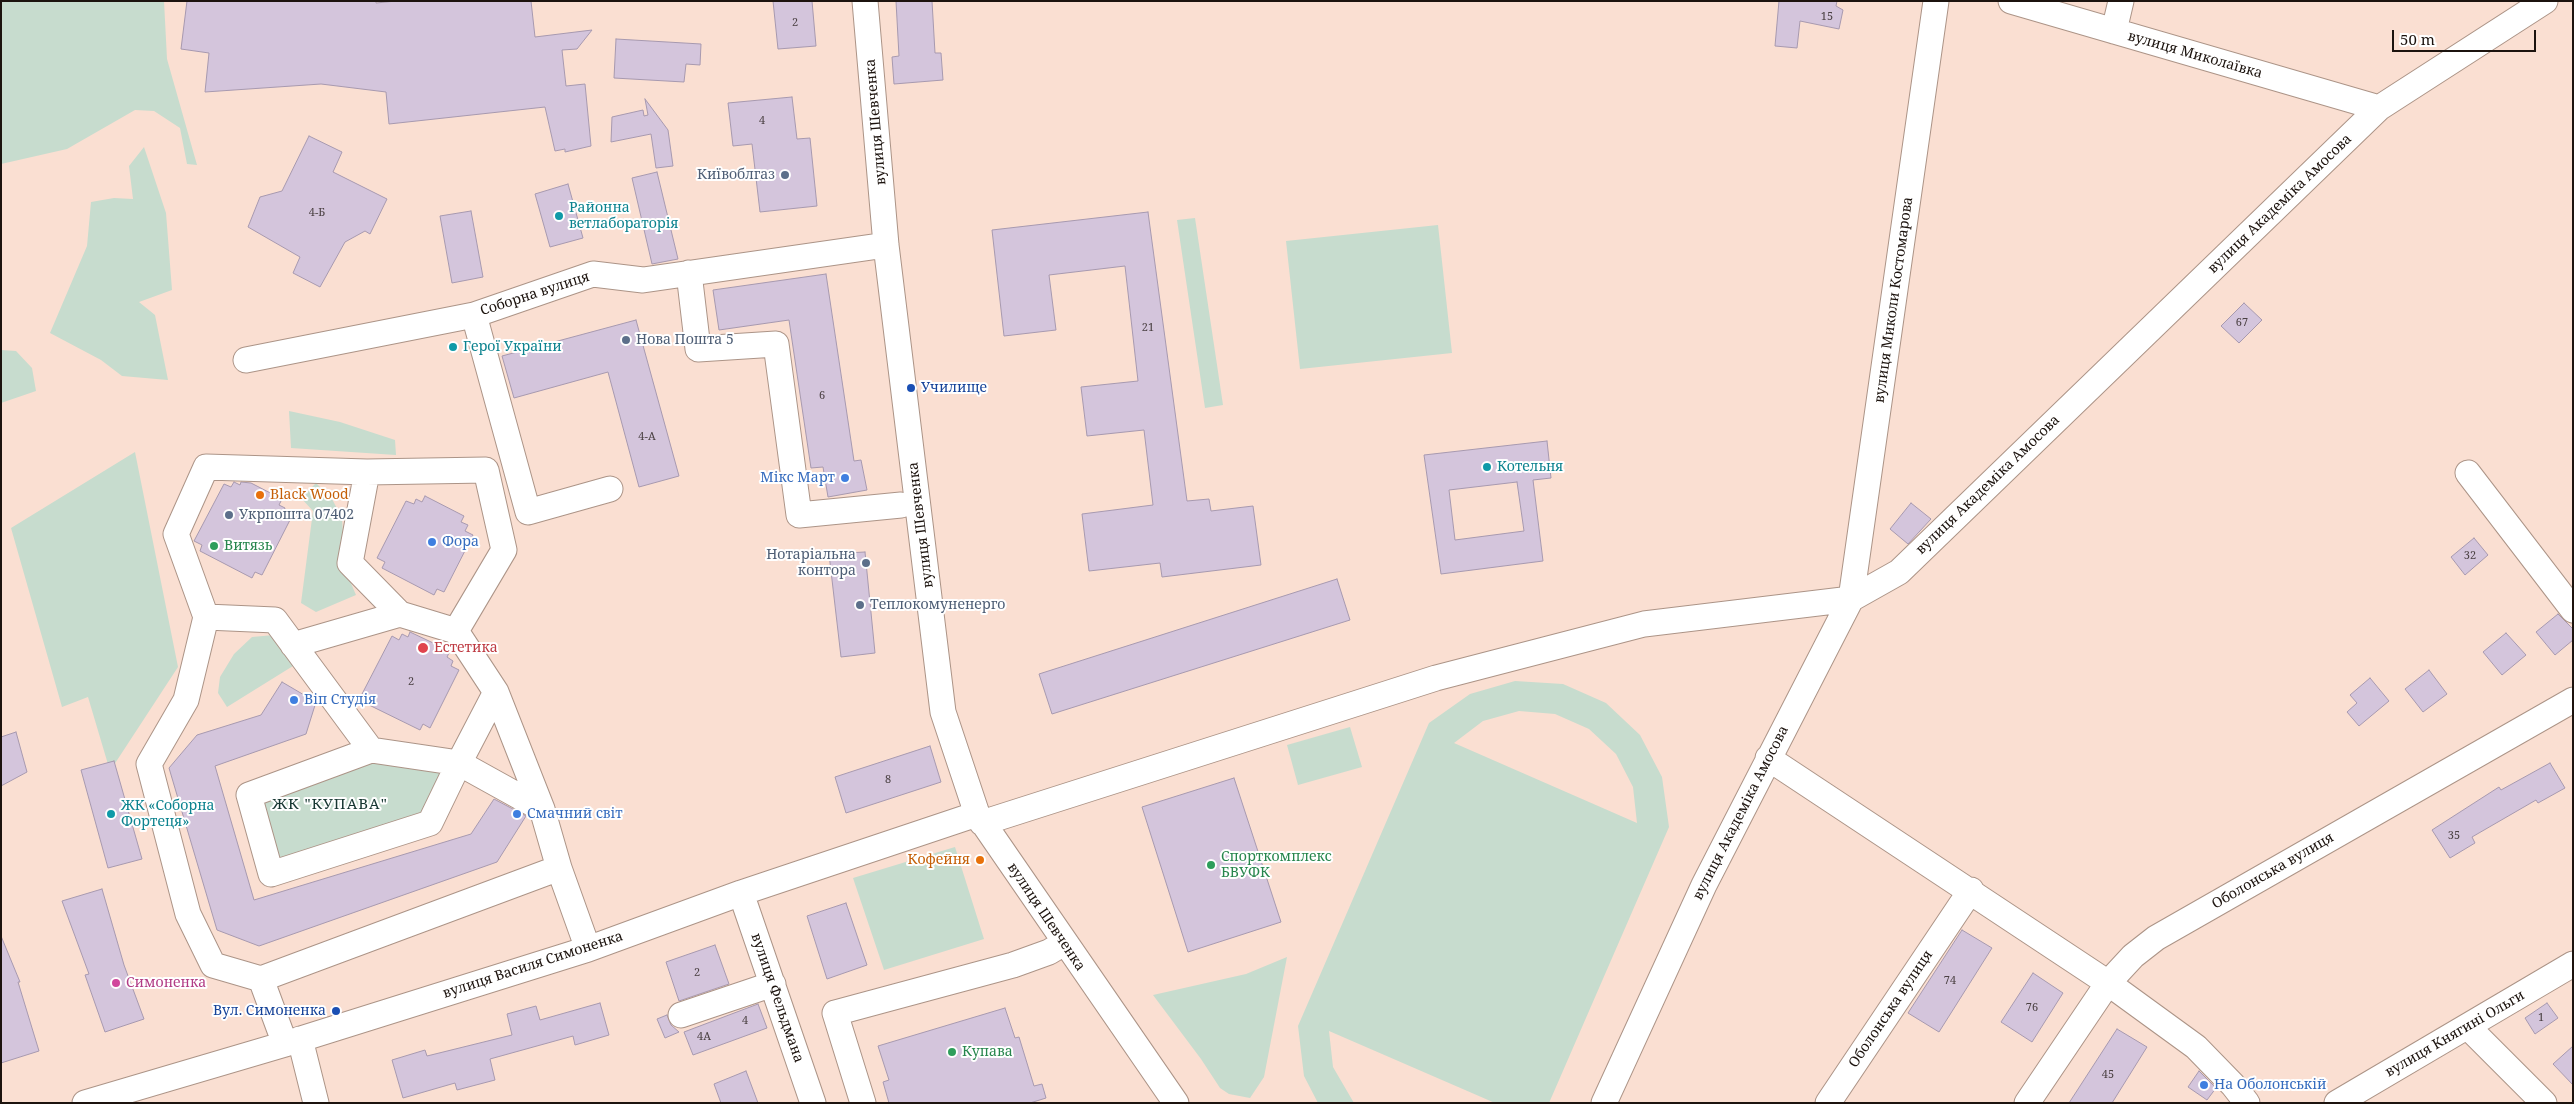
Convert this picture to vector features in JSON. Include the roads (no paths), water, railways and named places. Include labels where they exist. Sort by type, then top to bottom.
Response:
[{"type":"street","name":"вулиця Шевченка","points":[[865,1],[886,245],[943,712],[980,818],[1064,943],[1176,1103]]},
{"type":"street","name":"вулиця Миколи Костомарова","points":[[1851,599],[1936,1]]},
{"type":"street","name":"вулиця Миколаївка","points":[[2011,1],[2379,108]]},
{"type":"street","points":[[2114,31],[2121,1]]},
{"type":"street","name":"вулиця Академіка Амосова","points":[[1604,1103],[1704,885],[1851,599],[1899,572],[2379,108],[2545,1]]},
{"type":"street","name":"Соборна вулиця","points":[[246,360],[474,315],[593,274],[643,280],[886,245]]},
{"type":"street","points":[[689,273],[698,349],[776,344],[798,515],[901,505]]},
{"type":"street","points":[[474,315],[528,512],[610,490]]},
{"type":"street","points":[[456,631],[504,550],[486,470],[367,472],[206,466],[176,534],[206,617],[186,700],[149,764],[188,914],[213,965],[260,979],[560,868]]},
{"type":"street","points":[[367,472],[350,563],[400,614],[456,631],[496,692],[542,809],[588,948]]},
{"type":"street","points":[[2468,473],[2573,610]]},
{"type":"street","name":"вулиця Василя Симоненка","points":[[85,1103],[293,1041],[588,948],[741,893],[1436,678],[1644,624],[1851,599]]},
{"type":"street","points":[[293,645],[400,614]]},
{"type":"street","points":[[206,617],[275,620],[371,750]]},
{"type":"street","points":[[496,692],[459,763],[430,823],[271,874],[248,795],[371,750],[459,763],[542,809]]},
{"type":"street","name":"Оболонська вулиця","points":[[2027,1103],[2108,983],[2133,956],[2156,938],[2573,700]]},
{"type":"street","points":[[1768,758],[1971,890],[2108,983],[2196,1048],[2233,1085],[2247,1103]]},
{"type":"street","name":"Оболонська вулиця","points":[[1828,1103],[1971,890]]},
{"type":"street","name":"вулиця Фельдмана","points":[[741,893],[813,1103]]},
{"type":"street","points":[[863,1103],[835,1013],[1013,965],[1049,952],[1064,943]]},
{"type":"street","name":"вулиця Княгині Ольги","points":[[2337,1103],[2573,964]]},
{"type":"street","points":[[260,979],[293,1041],[316,1103]]},
{"type":"street","points":[[681,1015],[772,984]]},
{"type":"street","points":[[2468,1027],[2544,1103]]},
{"type":"place","name":"Київоблгаз","points":[[785,175]]},
{"type":"place","name":"Районна ветлабораторія","points":[[559,216]]},
{"type":"place","name":"Нова Пошта 5","points":[[626,340]]},
{"type":"place","name":"Герої України","points":[[453,347]]},
{"type":"place","name":"Училище","points":[[911,388]]},
{"type":"place","name":"Котельня","points":[[1487,467]]},
{"type":"place","name":"Мікс Март","points":[[845,478]]},
{"type":"place","name":"Black Wood","points":[[260,495]]},
{"type":"place","name":"Укрпошта 07402","points":[[229,515]]},
{"type":"place","name":"Фора","points":[[432,542]]},
{"type":"place","name":"Витязь","points":[[214,546]]},
{"type":"place","name":"Нотаріальна контора","points":[[866,563]]},
{"type":"place","name":"Теплокомуненерго","points":[[860,605]]},
{"type":"place","name":"Естетика","points":[[423,648]]},
{"type":"place","name":"Віп Студія","points":[[294,700]]},
{"type":"place","name":"ЖК «Соборна Фортеця»","points":[[111,814]]},
{"type":"place","name":"Смачний світ","points":[[517,814]]},
{"type":"place","name":"Кофейня","points":[[980,860]]},
{"type":"place","name":"Спорткомплекс БВУФК","points":[[1211,865]]},
{"type":"place","name":"Симоненка","points":[[116,983]]},
{"type":"place","name":"Вул. Симоненка","points":[[336,1011]]},
{"type":"place","name":"Купава","points":[[952,1052]]},
{"type":"place","name":"На Оболонській","points":[[2204,1085]]},
{"type":"district","name":"ЖК \"КУПАВА\"","points":[[330,805]]}]
